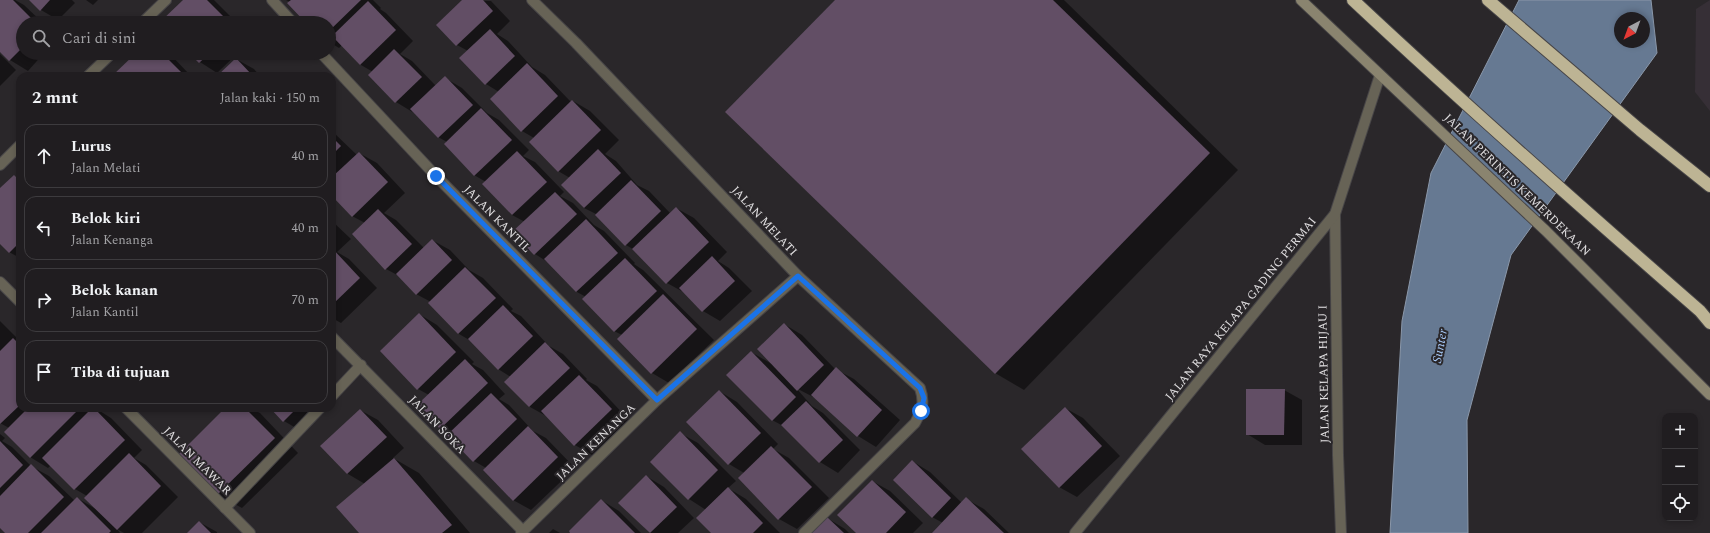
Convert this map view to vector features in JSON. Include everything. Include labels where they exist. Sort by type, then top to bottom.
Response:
[{"type":"highway","name":"JALAN PERINTIS KEMERDEKAAN","points":[[1353,0],[1581,208],[1700,311],[1710,322]]},
{"type":"highway","points":[[1488,0],[1640,130],[1710,186]]},
{"type":"main road","name":"JALAN PERINTIS KEMERDEKAAN","points":[[1301,0],[1546,231],[1710,395]]},
{"type":"street","points":[[149,16],[166,0]]},
{"type":"street","points":[[272,0],[287,16]]},
{"type":"street","name":"JALAN MELATI","points":[[532,0],[576,43],[798,276],[920,388],[924,398],[921,411],[915,423],[804,533]]},
{"type":"street","points":[[92,72],[105,60]]},
{"type":"street","name":"JALAN KANTIL","points":[[328,60],[436,176],[657,400]]},
{"type":"street","name":"JALAN RAYA KELAPA GADING PERMAI","points":[[1075,533],[1335,214],[1380,75]]},
{"type":"street","points":[[0,165],[16,149]]},
{"type":"street","name":"JALAN KELAPA HIJAU I","points":[[1335,214],[1338,455],[1341,533]]},
{"type":"street","name":"JALAN KENANGA","points":[[522,532],[657,400],[798,276]]},
{"type":"street","points":[[0,282],[16,298]]},
{"type":"street","name":"JALAN SOKA","points":[[336,341],[522,532]]},
{"type":"street","points":[[336,392],[361,366]]},
{"type":"street","name":"JALAN MAWAR","points":[[130,412],[250,533]]},
{"type":"street","points":[[225,508],[316,412]]},
{"type":"shaded area","points":[[1710,0],[1710,111],[1695,92],[1696,9]]},
{"type":"water","name":"Sunter","points":[[1519,0],[1651,0],[1657,53],[1511,255],[1467,420],[1468,533],[1390,533],[1402,321],[1431,173]]},
{"type":"building","points":[[0,0],[13,0],[29,16],[16,16],[16,54],[9,61],[0,52]]},
{"type":"building","points":[[29,0],[50,0],[40,11]]},
{"type":"building","points":[[183,0],[207,0],[223,16],[166,16]]},
{"type":"building","points":[[291,0],[361,0],[336,24],[336,16],[299,16],[287,3]]},
{"type":"building","points":[[462,0],[483,0],[493,11],[456,46],[436,25]]},
{"type":"building","points":[[835,0],[1053,0],[1210,153],[995,374],[725,112]]},
{"type":"building","points":[[368,1],[396,30],[360,65],[336,40],[336,32]]},
{"type":"building","points":[[490,29],[515,56],[485,85],[459,58]]},
{"type":"building","points":[[394,49],[422,77],[395,103],[368,75]]},
{"type":"building","points":[[129,60],[169,60],[181,72],[116,72]]},
{"type":"building","points":[[234,60],[238,60],[249,72],[221,72]]},
{"type":"building","points":[[527,63],[558,96],[521,132],[490,99]]},
{"type":"building","points":[[445,76],[473,105],[438,138],[410,109]]},
{"type":"building","points":[[572,100],[601,130],[558,172],[529,142]]},
{"type":"building","points":[[481,108],[512,140],[474,176],[444,144]]},
{"type":"building","points":[[336,141],[341,146],[336,151]]},
{"type":"building","points":[[598,149],[621,173],[584,208],[561,185]]},
{"type":"building","points":[[517,151],[547,182],[512,215],[482,184]]},
{"type":"building","points":[[359,152],[388,182],[352,217],[336,200],[336,173]]},
{"type":"building","points":[[14,175],[16,177],[16,246],[9,253],[0,244],[0,188]]},
{"type":"building","points":[[631,180],[661,211],[625,246],[595,215]]},
{"type":"building","points":[[555,192],[577,214],[534,255],[512,232]]},
{"type":"building","points":[[676,207],[709,242],[666,284],[632,249]]},
{"type":"building","points":[[378,209],[412,244],[385,270],[352,234]]},
{"type":"building","points":[[586,219],[618,253],[576,292],[544,259]]},
{"type":"building","points":[[432,239],[452,260],[416,295],[396,274]]},
{"type":"building","points":[[336,252],[360,278],[336,301]]},
{"type":"building","points":[[712,256],[735,281],[702,312],[679,288]]},
{"type":"building","points":[[625,258],[657,291],[614,332],[582,299]]},
{"type":"building","points":[[465,267],[496,298],[458,334],[428,303]]},
{"type":"building","points":[[663,294],[697,329],[651,374],[617,339]]},
{"type":"building","points":[[503,305],[533,336],[498,370],[468,339]]},
{"type":"building","points":[[419,313],[456,352],[417,390],[380,351]]},
{"type":"building","points":[[784,323],[824,365],[797,391],[757,349]]},
{"type":"building","points":[[13,338],[16,341],[16,409],[0,424],[0,351]]},
{"type":"building","points":[[545,342],[570,368],[529,407],[504,382]]},
{"type":"building","points":[[751,351],[796,397],[772,421],[726,375]]},
{"type":"building","points":[[465,359],[488,383],[440,429],[417,405]]},
{"type":"building","points":[[836,367],[882,410],[857,437],[811,395]]},
{"type":"building","points":[[579,375],[612,409],[574,446],[541,411]]},
{"type":"building","points":[[1246,389],[1285,389],[1284,435],[1246,435]]},
{"type":"building","points":[[719,390],[761,433],[728,465],[686,422]]},
{"type":"building","points":[[491,393],[517,419],[473,462],[447,435]]},
{"type":"building","points":[[806,401],[843,440],[819,463],[781,425]]},
{"type":"building","points":[[1065,407],[1102,446],[1059,488],[1021,449]]},
{"type":"building","points":[[360,409],[387,437],[347,474],[320,446]]},
{"type":"building","points":[[24,412],[76,412],[30,458],[4,432]]},
{"type":"building","points":[[88,412],[98,412],[125,440],[74,490],[42,458]]},
{"type":"building","points":[[221,412],[249,412],[275,438],[217,495],[178,455]]},
{"type":"building","points":[[274,412],[293,412],[283,422]]},
{"type":"building","points":[[528,426],[558,457],[513,501],[483,470]]},
{"type":"building","points":[[680,431],[718,470],[688,500],[650,462]]},
{"type":"building","points":[[0,441],[23,465],[0,488]]},
{"type":"building","points":[[771,446],[812,487],[778,520],[738,478]]},
{"type":"building","points":[[129,453],[161,486],[117,530],[84,498]]},
{"type":"building","points":[[394,458],[452,525],[442,533],[359,533],[336,507]]},
{"type":"building","points":[[912,460],[951,498],[932,518],[893,480]]},
{"type":"building","points":[[31,464],[64,497],[28,533],[5,533],[0,528],[0,496]]},
{"type":"building","points":[[646,475],[677,507],[650,533],[618,503]]},
{"type":"building","points":[[872,480],[906,512],[886,533],[856,533],[837,515]]},
{"type":"building","points":[[728,487],[763,523],[753,533],[711,533],[696,518]]},
{"type":"building","points":[[77,497],[111,531],[109,533],[41,533]]},
{"type":"building","points":[[966,497],[1004,533],[932,533]]},
{"type":"building","points":[[601,499],[635,533],[570,533],[569,531]]},
{"type":"building","points":[[827,517],[844,533],[811,533]]},
{"type":"building","points":[[199,521],[211,533],[187,533]]},
{"type":"route","points":[[436,176],[657,400],[798,276],[910,377],[920,388],[924,398],[921,411]]}]
